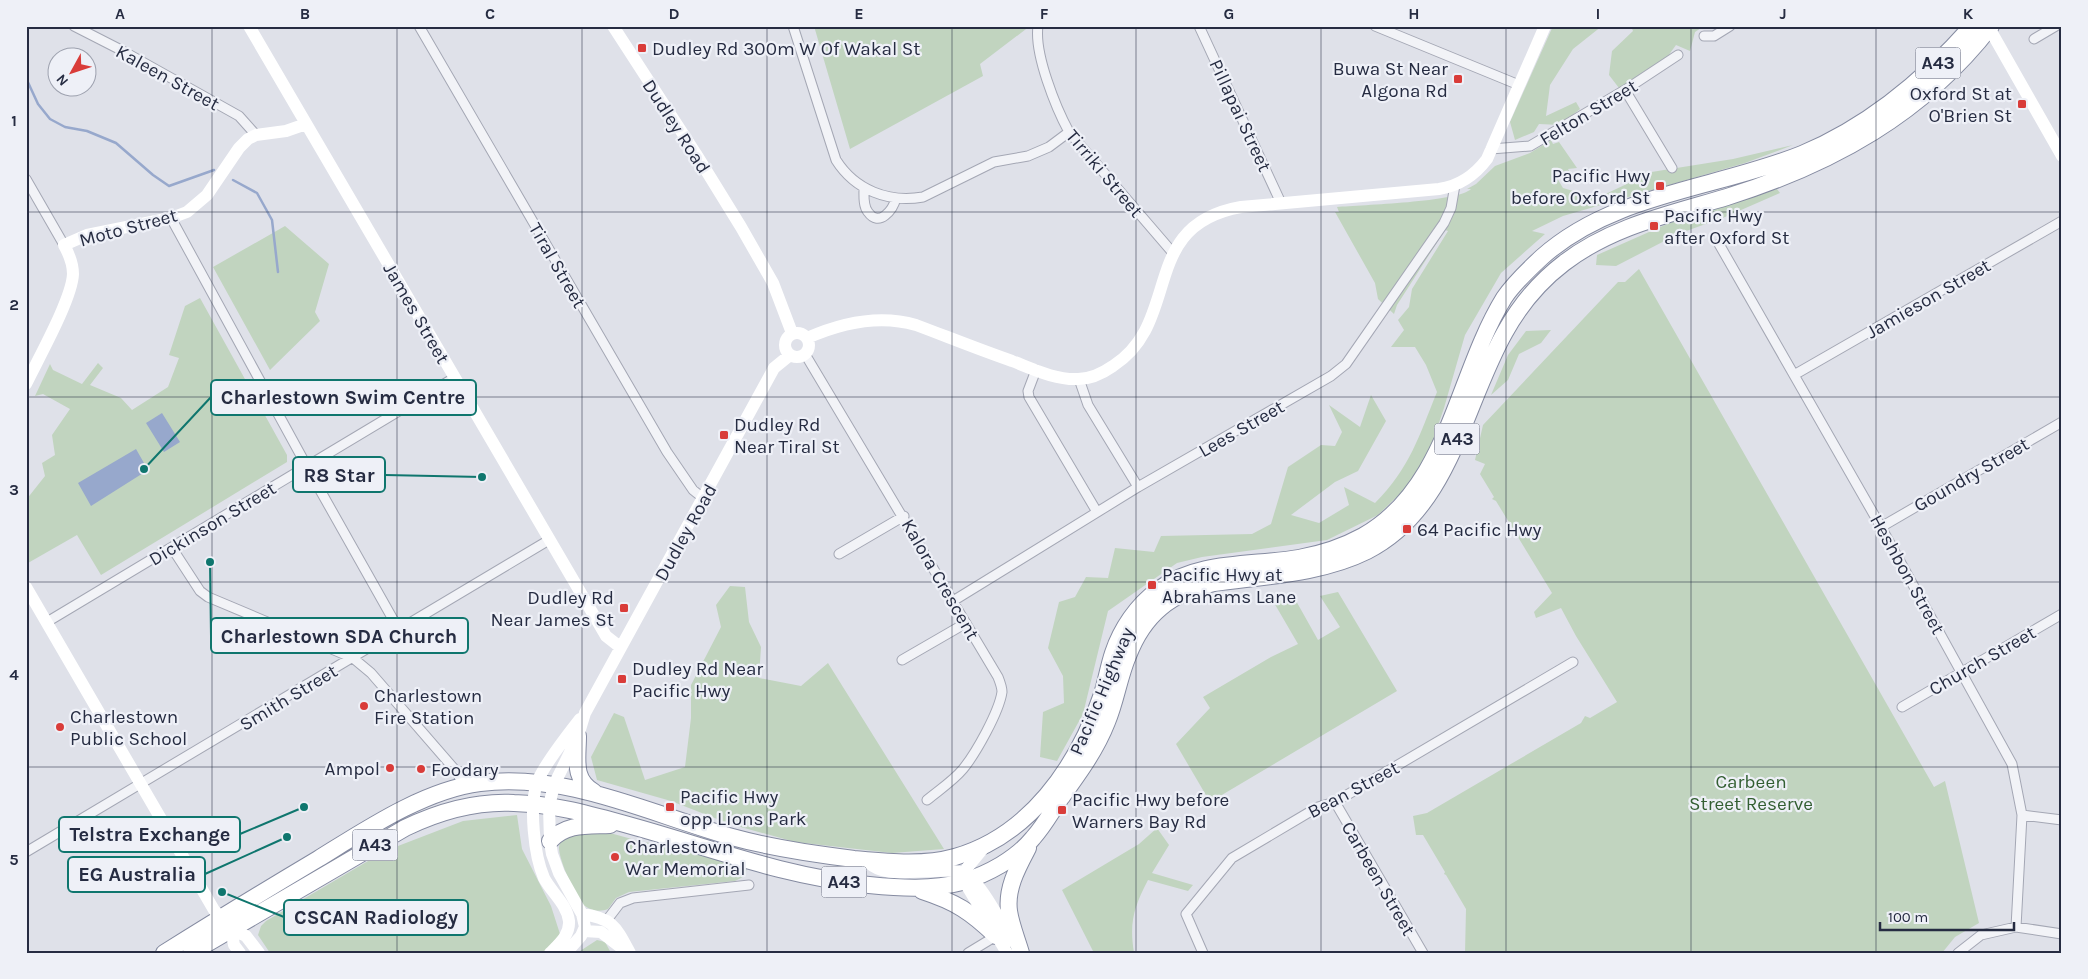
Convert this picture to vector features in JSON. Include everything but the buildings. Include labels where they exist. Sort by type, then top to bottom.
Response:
[{"type":"highway","name":"Pacific Highway","points":[[164,953],[220,917],[377,823],[423,801],[464,786],[482,783],[537,782],[554,785],[598,795],[738,839],[800,852],[863,860],[909,863],[946,859],[986,845],[1016,825],[1059,781],[1080,749],[1102,696],[1114,650],[1123,630],[1138,609],[1156,590],[1185,575],[1222,566],[1300,558],[1336,549],[1364,536],[1402,505],[1417,487],[1440,444],[1468,373],[1503,299],[1529,269],[1550,250],[1580,230],[1612,213],[1781,161],[1825,143],[1871,116],[1918,81],[1947,54],[1972,26]]},
{"type":"highway","name":"Pacific Highway","points":[[191,953],[419,821],[439,814],[475,806],[512,802],[542,805],[627,825],[799,874],[851,884],[911,888],[941,886],[1002,864],[1032,839],[1081,772],[1095,749],[1108,720],[1128,656],[1141,632],[1161,607],[1186,591],[1214,583],[1316,568],[1367,551],[1395,532],[1418,509],[1445,468],[1493,355],[1513,318],[1531,294],[1552,272],[1579,252],[1615,232],[1789,176],[1861,141],[1923,97],[1958,64],[1990,27]]},
{"type":"highway","points":[[578,736],[580,779],[586,788],[598,795]]},
{"type":"highway","points":[[550,841],[559,832],[571,827],[627,825]]},
{"type":"highway","points":[[1021,953],[1010,913],[1009,899],[1013,880],[1032,839]]},
{"type":"highway","points":[[911,888],[957,904],[996,936]]},
{"type":"street","name":"Kaleen Street","points":[[74,26],[239,116],[256,135]]},
{"type":"street","name":"James Street","points":[[249,26],[606,636],[620,647]]},
{"type":"street","name":"Tiral Street","points":[[419,26],[667,452],[693,490],[703,498]]},
{"type":"street","name":"Dudley Road","points":[[613,26],[741,227],[773,283],[792,333]]},
{"type":"street","points":[[793,26],[836,160],[844,173],[864,188],[880,195],[911,199],[928,195],[994,162],[1028,156],[1049,147],[1069,132]]},
{"type":"street","name":"Tirriki Street","points":[[1038,26],[1037,40],[1040,54],[1060,116],[1069,132],[1173,254]]},
{"type":"street","name":"Pillapai Street","points":[[1199,26],[1281,203]]},
{"type":"street","points":[[1375,26],[1519,84]]},
{"type":"street","points":[[807,338],[849,323],[896,321],[916,325],[1048,375],[1079,379],[1104,372],[1128,355],[1139,342],[1152,316],[1173,254],[1193,227],[1211,216],[1230,209],[1439,189],[1465,180],[1481,166],[1491,149],[1545,26]]},
{"type":"street","points":[[1704,36],[1714,36],[1730,26]]},
{"type":"street","points":[[2034,39],[2056,26]]},
{"type":"street","points":[[1990,27],[2062,156]]},
{"type":"street","name":"Felton Street","points":[[1491,149],[1530,146],[1625,90],[1678,55]]},
{"type":"street","points":[[1625,90],[1672,168]]},
{"type":"street","points":[[256,135],[286,131],[306,124]]},
{"type":"street","name":"Moto Street","points":[[64,245],[88,235],[171,218],[187,212],[207,195],[239,148],[256,135]]},
{"type":"street","points":[[26,179],[70,256],[73,274],[70,291],[29,370],[26,384]]},
{"type":"street","name":"Lees Street","points":[[953,601],[1138,487],[1331,376],[1346,364],[1444,223],[1451,208],[1455,185]]},
{"type":"street","points":[[864,188],[866,209],[868,213],[876,217],[884,217],[891,212],[896,198]]},
{"type":"street","points":[[171,218],[307,467],[400,630]]},
{"type":"street","name":"Jamieson Street","points":[[1794,375],[2062,220]]},
{"type":"street","name":"Heshbon Street","points":[[1719,244],[1962,670],[2012,764],[2022,815],[2016,927]]},
{"type":"street","points":[[792,333],[800,333],[807,338],[809,346],[805,354],[797,357],[790,355],[785,347],[785,341],[792,333]]},
{"type":"street","name":"Kalora Crescent","points":[[805,354],[904,516],[998,677],[1002,690],[999,702],[973,754],[963,769],[927,800]]},
{"type":"street","name":"Dudley Road","points":[[542,805],[554,785],[578,736],[585,714],[620,647],[774,368],[790,355]]},
{"type":"street","points":[[1036,370],[1028,391],[1029,397],[1097,512]]},
{"type":"street","name":"Dickinson Street","points":[[47,622],[454,378]]},
{"type":"street","points":[[1079,379],[1088,405],[1138,487]]},
{"type":"street","name":"Goundry Street","points":[[1881,527],[2062,422]]},
{"type":"street","points":[[838,554],[904,516]]},
{"type":"street","name":"Smith Street","points":[[26,852],[549,540]]},
{"type":"street","points":[[172,548],[200,591],[208,597],[353,658],[378,681],[456,771],[464,786]]},
{"type":"street","points":[[26,587],[220,917],[231,929],[246,936],[259,953]]},
{"type":"street","name":"Church Street","points":[[1902,707],[1962,670],[2062,614]]},
{"type":"street","points":[[902,660],[966,623]]},
{"type":"street","name":"Bean Street","points":[[1203,953],[1186,914],[1232,858],[1318,807],[1335,802],[1573,662]]},
{"type":"street","name":"Dudley Road","points":[[537,782],[569,734],[585,714]]},
{"type":"street","points":[[537,782],[559,873],[582,914],[585,927],[584,931],[566,953]]},
{"type":"street","name":"Carbeen Street","points":[[1335,802],[1423,953]]},
{"type":"street","points":[[542,805],[534,831],[542,871],[569,920],[565,936],[550,953]]},
{"type":"street","points":[[2022,815],[2062,820]]},
{"type":"street","points":[[966,878],[986,845]]},
{"type":"street","points":[[863,860],[882,870],[918,873],[953,871],[966,878],[1021,953]]},
{"type":"street","points":[[966,878],[1007,953]]},
{"type":"street","points":[[607,920],[620,903],[633,898],[748,885]]},
{"type":"street","points":[[582,914],[601,917],[607,920],[630,953]]},
{"type":"street","points":[[1958,953],[1981,935],[2016,927],[2062,934]]},
{"type":"street","points":[[231,929],[234,945],[240,953]]},
{"type":"street","points":[[584,931],[596,930],[605,934],[626,953]]},
{"type":"street","points":[[968,953],[996,936]]},
{"type":"green space","points":[[814,26],[1030,26],[980,64],[983,76],[850,149]]},
{"type":"green space","points":[[1553,26],[1602,26],[1573,49],[1550,85],[1546,116],[1576,102],[1580,109],[1561,125],[1539,124],[1534,132],[1515,140],[1510,122]]},
{"type":"green space","points":[[1631,26],[1704,26],[1695,32],[1690,51],[1676,45],[1668,56],[1619,88],[1609,75],[1612,51],[1633,31]]},
{"type":"green space","points":[[1551,140],[1553,144],[1559,142],[1577,168],[1568,169],[1572,176],[1557,178],[1563,188],[1597,198],[1631,182],[1639,174],[1733,159],[1793,145],[1745,163],[1563,216],[1532,231],[1545,234],[1501,273],[1465,335],[1430,449],[1409,485],[1378,515],[1327,540],[1202,557],[1177,563],[1108,611],[1083,714],[1057,761],[1040,757],[1043,712],[1064,703],[1063,676],[1048,648],[1059,602],[1075,597],[1086,577],[1108,578],[1115,548],[1154,552],[1161,536],[1252,534],[1271,524],[1288,467],[1321,445],[1335,446],[1342,432],[1329,405],[1360,427],[1371,395],[1386,421],[1358,471],[1335,482],[1291,515],[1319,523],[1349,505],[1344,487],[1375,503],[1397,477],[1405,464],[1419,437],[1437,392],[1426,365],[1415,347],[1391,347],[1404,330],[1398,320],[1409,307],[1412,289],[1448,231],[1445,230],[1397,305],[1394,314],[1378,299],[1375,283],[1335,212],[1339,212],[1337,207],[1429,200],[1462,193],[1471,189],[1467,189],[1476,184],[1495,166],[1530,153]]},
{"type":"green space","points":[[1777,189],[1780,193],[1725,217],[1678,234],[1616,266],[1596,265],[1597,255],[1692,213]]},
{"type":"green space","points":[[285,226],[329,264],[315,312],[320,321],[270,370],[213,267]]},
{"type":"green space","name":"Carbeen Street Reserve","points":[[1639,269],[1934,787],[1945,781],[1979,923],[1955,937],[1942,953],[1465,953],[1466,909],[1423,835],[1416,835],[1413,816],[1427,813],[1581,723],[1585,716],[1590,718],[1617,702],[1561,608],[1536,618],[1534,612],[1552,593],[1496,501],[1492,499],[1494,497],[1480,474],[1485,464],[1475,460],[1483,425],[1618,282],[1625,282]]},
{"type":"green space","points":[[200,298],[287,455],[287,462],[101,575],[77,535],[28,563],[26,560],[26,500],[45,476],[42,463],[55,455],[52,435],[70,409],[43,394],[35,396],[50,364],[53,370],[82,384],[98,363],[103,368],[90,385],[121,398],[132,410],[168,387],[179,358],[169,355],[185,306]]},
{"type":"green space","points":[[1551,330],[1541,343],[1519,354],[1508,380],[1491,395],[1508,355],[1526,331]]},
{"type":"green space","points":[[730,586],[745,587],[749,622],[761,647],[759,678],[801,686],[828,663],[944,849],[892,853],[795,842],[730,824],[671,801],[597,780],[591,757],[614,713],[624,717],[645,780],[685,767],[691,718],[691,685],[721,627],[716,605]]},
{"type":"green space","points":[[1338,592],[1397,691],[1210,802],[1176,744],[1210,708],[1203,697],[1271,657],[1298,644],[1273,601],[1295,599],[1318,640],[1340,627],[1320,596]]},
{"type":"green space","points":[[517,815],[522,849],[551,906],[560,934],[544,953],[270,953],[258,935],[261,926],[266,921],[385,851],[463,821]]},
{"type":"green space","points":[[1157,828],[1169,845],[1152,873],[1193,885],[1188,891],[1148,880],[1139,898],[1134,915],[1132,932],[1134,953],[1094,953],[1062,890],[1139,844]]},
{"type":"green space","points":[[610,833],[677,848],[747,867],[745,876],[735,881],[629,892],[616,898],[608,909],[602,911],[593,910],[587,908],[577,895],[564,869],[559,847],[567,834]]},
{"type":"green space","points":[[597,940],[605,942],[611,953],[577,953]]},
{"type":"water","points":[[162,413],[180,442],[164,452],[146,423]]},
{"type":"water","points":[[136,449],[148,470],[91,506],[78,483]]},
{"type":"waterway","points":[[26,78],[38,104],[50,119],[65,127],[87,131],[116,143],[153,175],[169,186],[214,170]]},
{"type":"waterway","points":[[233,180],[257,193],[272,220],[278,272]]},
{"type":"place","name":"Dudley Rd 300m W Of Wakal St","points":[[642,48]]},
{"type":"place","name":"Buwa St Near Algona Rd","points":[[1458,79]]},
{"type":"place","name":"Oxford St at O'Brien St","points":[[2022,104]]},
{"type":"place","name":"Pacific Hwy before Oxford St","points":[[1660,186]]},
{"type":"place","name":"Pacific Hwy after Oxford St","points":[[1654,226]]},
{"type":"place","name":"Dudley Rd Near Tiral St","points":[[724,435]]},
{"type":"place","name":"Charlestown Swim Centre","points":[[144,469]]},
{"type":"place","name":"R8 Star","points":[[482,477]]},
{"type":"place","name":"64 Pacific Hwy","points":[[1407,529]]},
{"type":"place","name":"Charlestown SDA Church","points":[[210,562]]},
{"type":"place","name":"Pacific Hwy at Abrahams Lane","points":[[1152,585]]},
{"type":"place","name":"Dudley Rd Near James St","points":[[624,608]]},
{"type":"place","name":"Dudley Rd Near Pacific Hwy","points":[[622,679]]},
{"type":"place","name":"Charlestown Fire Station","points":[[364,706]]},
{"type":"place","name":"Charlestown Public School","points":[[60,727]]},
{"type":"place","name":"Ampol","points":[[390,768]]},
{"type":"place","name":"Foodary","points":[[421,769]]},
{"type":"place","name":"Telstra Exchange","points":[[304,807]]},
{"type":"place","name":"Pacific Hwy opp Lions Park","points":[[670,807]]},
{"type":"place","name":"Pacific Hwy before Warners Bay Rd","points":[[1062,810]]},
{"type":"place","name":"EG Australia","points":[[287,837]]},
{"type":"place","name":"Charlestown War Memorial","points":[[615,857]]},
{"type":"place","name":"CSCAN Radiology","points":[[222,892]]}]
